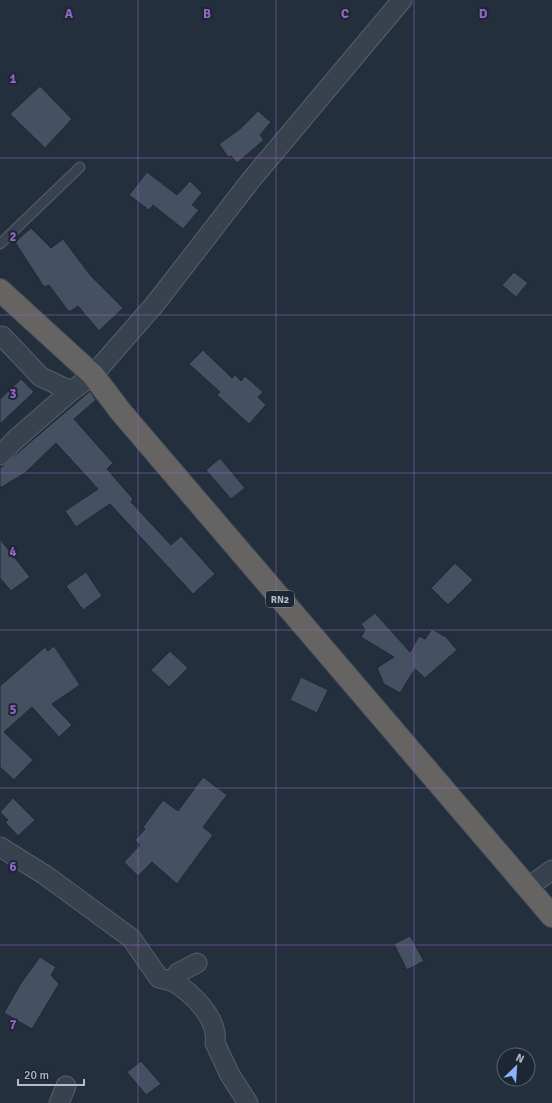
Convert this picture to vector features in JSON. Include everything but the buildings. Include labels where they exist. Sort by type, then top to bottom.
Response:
[{"type":"highway","name":"RN2","points":[[0,290],[93,375],[121,412],[552,916]]},
{"type":"street","points":[[0,456],[16,439],[93,375],[155,304],[252,180],[402,0]]},
{"type":"street","points":[[0,338],[2,336],[15,348],[41,377],[72,391]]},
{"type":"street","points":[[0,847],[45,875],[131,938],[160,978],[172,981],[186,989],[208,1013],[215,1043],[230,1075],[248,1103]]},
{"type":"street","points":[[527,888],[552,870]]},
{"type":"street","points":[[172,981],[178,974],[197,963]]},
{"type":"lane","points":[[0,244],[80,167]]}]
